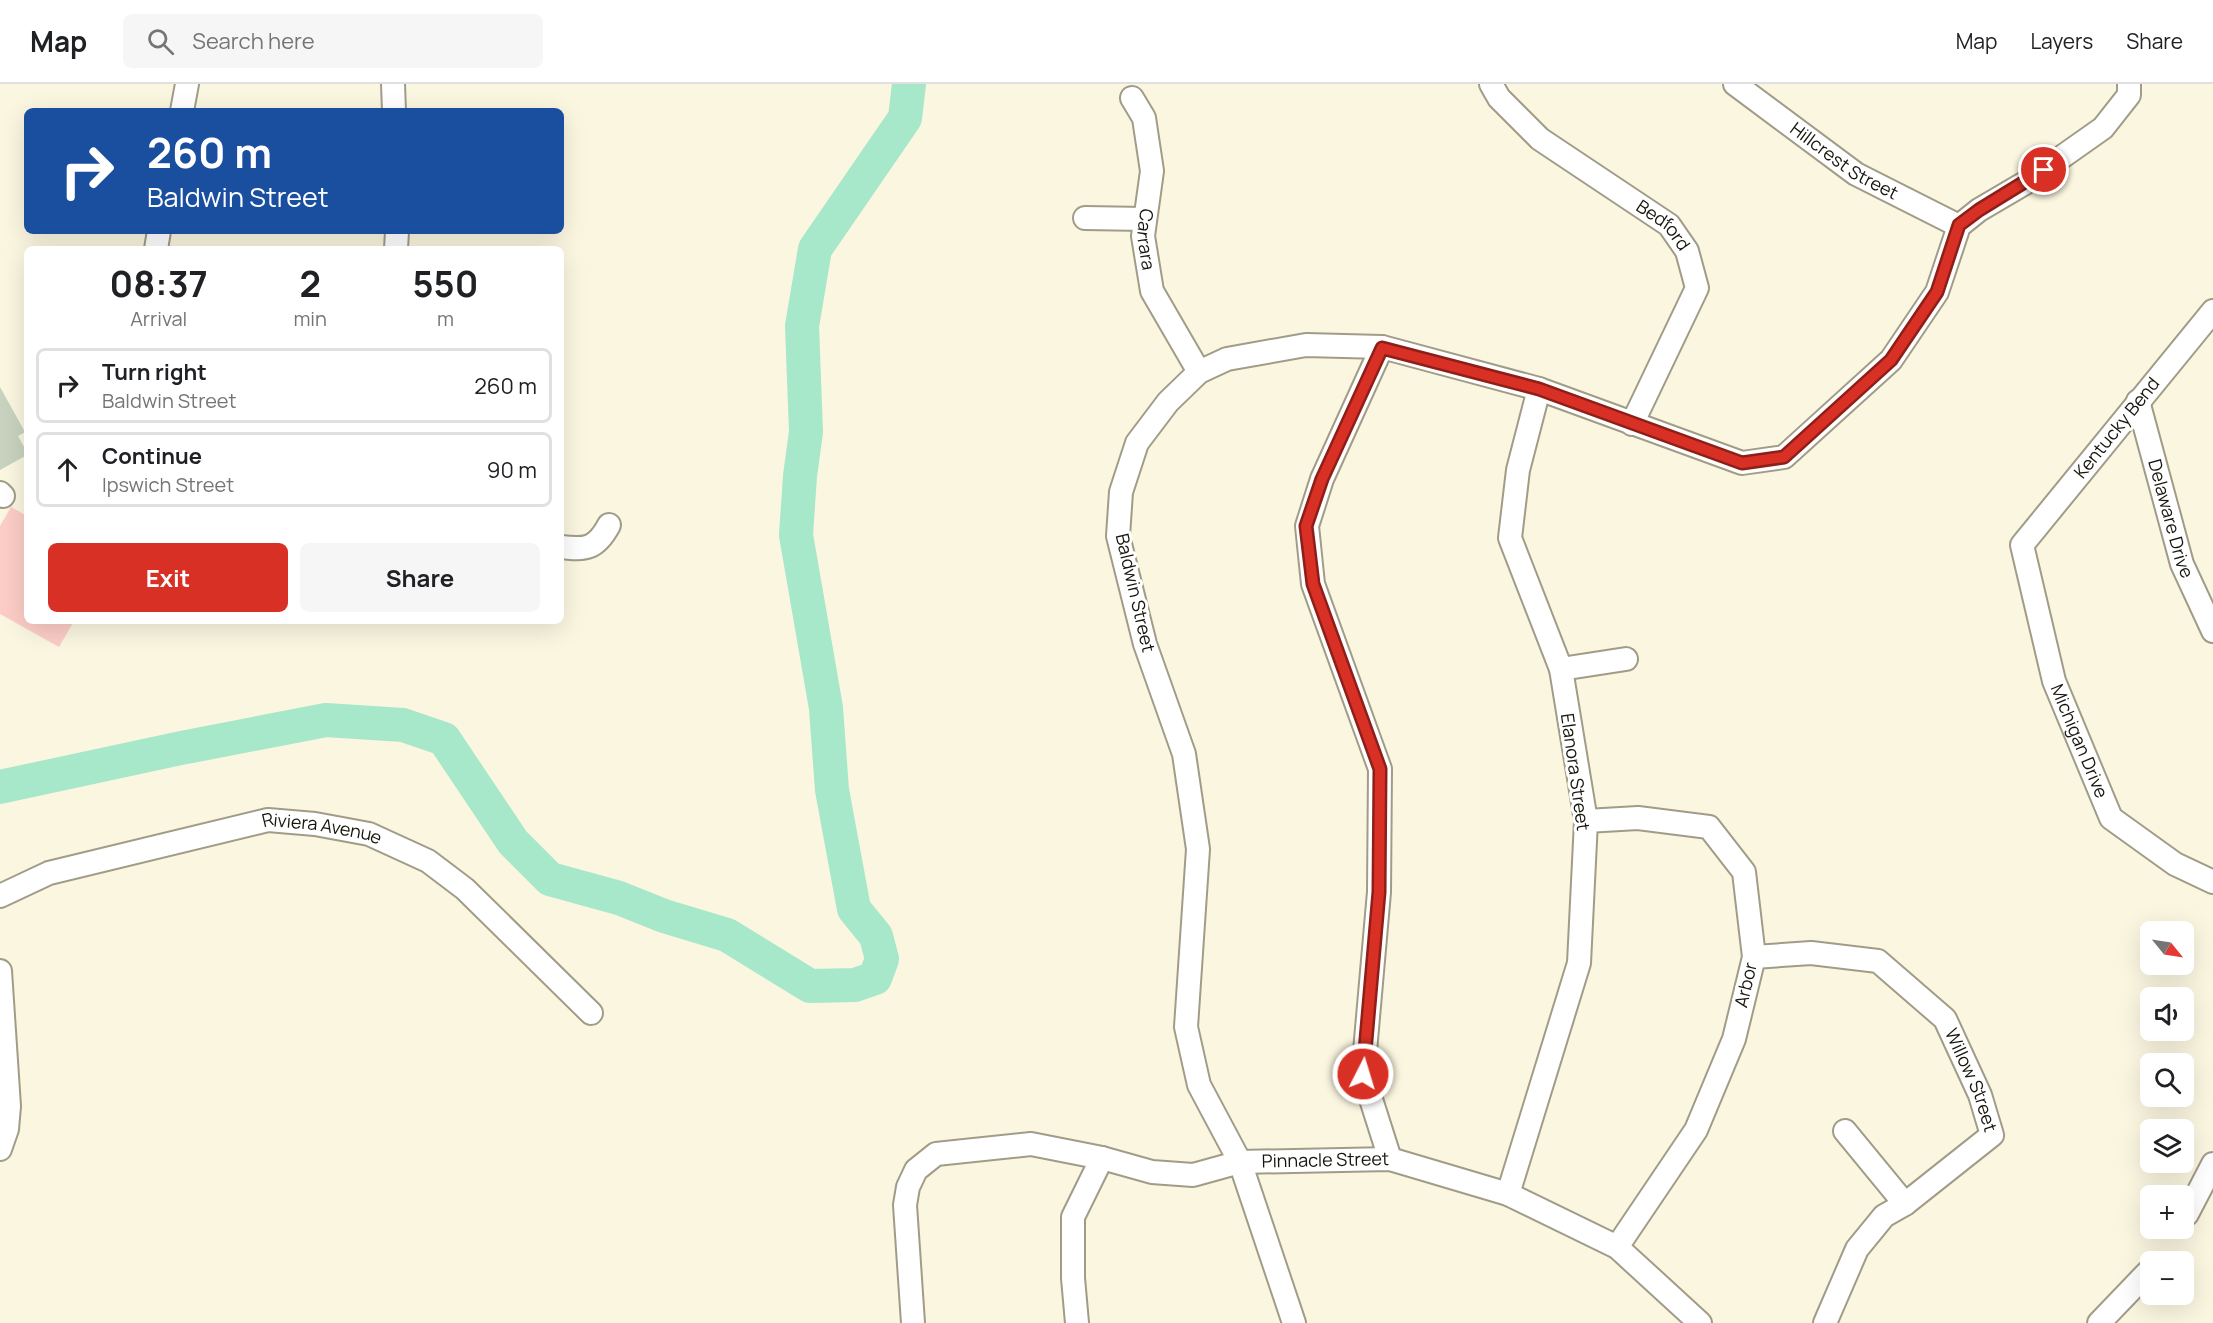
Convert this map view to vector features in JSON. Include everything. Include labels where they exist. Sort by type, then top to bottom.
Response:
[{"type":"street","points":[[183,108],[188,84]]},
{"type":"street","points":[[393,84],[394,108]]},
{"type":"street","name":"Bedford","points":[[1491,84],[1499,98],[1540,139],[1669,225],[1687,251],[1697,288],[1632,424]]},
{"type":"street","name":"Hillcrest Street","points":[[1735,84],[1856,174],[1959,225]]},
{"type":"street","points":[[1959,225],[1979,210],[2025,183],[2103,128],[2129,95],[2129,84]]},
{"type":"street","name":"Carrara","points":[[1132,98],[1144,117],[1152,171],[1143,236],[1152,291],[1199,372]]},
{"type":"street","points":[[1085,218],[1145,219]]},
{"type":"street","name":"Baldwin Street","points":[[1294,1323],[1240,1162],[1199,1085],[1186,1027],[1198,849],[1184,753],[1145,644],[1118,536],[1121,492],[1137,443],[1168,402],[1199,372],[1227,359],[1306,345],[1382,348],[1539,389],[1742,463],[1784,457],[1891,360],[1937,292],[1959,225]]},
{"type":"street","name":"Kentucky Bend","points":[[2022,545],[2213,311]]},
{"type":"street","points":[[1382,348],[1322,479],[1306,526],[1313,584],[1380,769],[1379,892],[1363,1074],[1390,1159]]},
{"type":"street","name":"Elanora Street","points":[[1508,1194],[1579,963],[1586,821],[1561,669],[1510,538],[1518,470],[1539,389]]},
{"type":"street","name":"Delaware Drive","points":[[2138,401],[2182,564],[2213,632]]},
{"type":"street","points":[[564,547],[587,548],[597,543],[609,525]]},
{"type":"street","name":"Michigan Drive","points":[[2022,545],[2054,681],[2111,818],[2175,864],[2213,882]]},
{"type":"street","points":[[1561,669],[1626,659]]},
{"type":"street","name":"Arbor","points":[[1586,821],[1638,818],[1710,827],[1744,872],[1754,957],[1734,1039],[1696,1130],[1617,1247]]},
{"type":"street","name":"Riviera Avenue","points":[[0,896],[49,873],[268,820],[315,824],[369,834],[428,861],[465,889],[591,1013]]},
{"type":"street","name":"Willow Street","points":[[1754,957],[1811,953],[1878,961],[1945,1019],[1980,1095],[1992,1135],[1905,1204],[1884,1216],[1857,1249],[1825,1323]]},
{"type":"street","points":[[0,971],[9,1106],[7,1129],[0,1149]]},
{"type":"street","points":[[1845,1131],[1905,1204]]},
{"type":"street","name":"Pinnacle Street","points":[[913,1323],[905,1205],[908,1187],[916,1170],[936,1154],[1031,1144],[1102,1158],[1152,1172],[1193,1175],[1240,1162],[1390,1159],[1508,1194],[1617,1247],[1700,1323]]},
{"type":"street","points":[[1077,1323],[1073,1278],[1073,1218],[1102,1158]]},
{"type":"street","points":[[2194,1200],[2213,1164]]},
{"type":"street","points":[[2111,1319],[2140,1282]]},
{"type":"shaded area","points":[[11,507],[24,514],[24,624],[72,624],[59,647],[0,614],[0,526]]},
{"type":"building","points":[[0,387],[24,430],[18,436],[24,447],[24,457],[0,470]]},
{"type":"waterway","points":[[0,787],[326,720],[403,725],[444,739],[513,842],[550,879],[619,898],[664,916],[727,935],[810,986],[855,985],[875,978],[882,959],[876,936],[854,909],[832,790],[826,708],[796,535],[806,432],[802,326],[815,249],[905,118],[909,84]]},
{"type":"route","points":[[1363,1074],[1379,892],[1380,769],[1313,584],[1306,526],[1322,479],[1382,348],[1539,389],[1742,463],[1784,457],[1822,425],[1891,360],[1937,292],[1959,225],[2044,170]]}]
